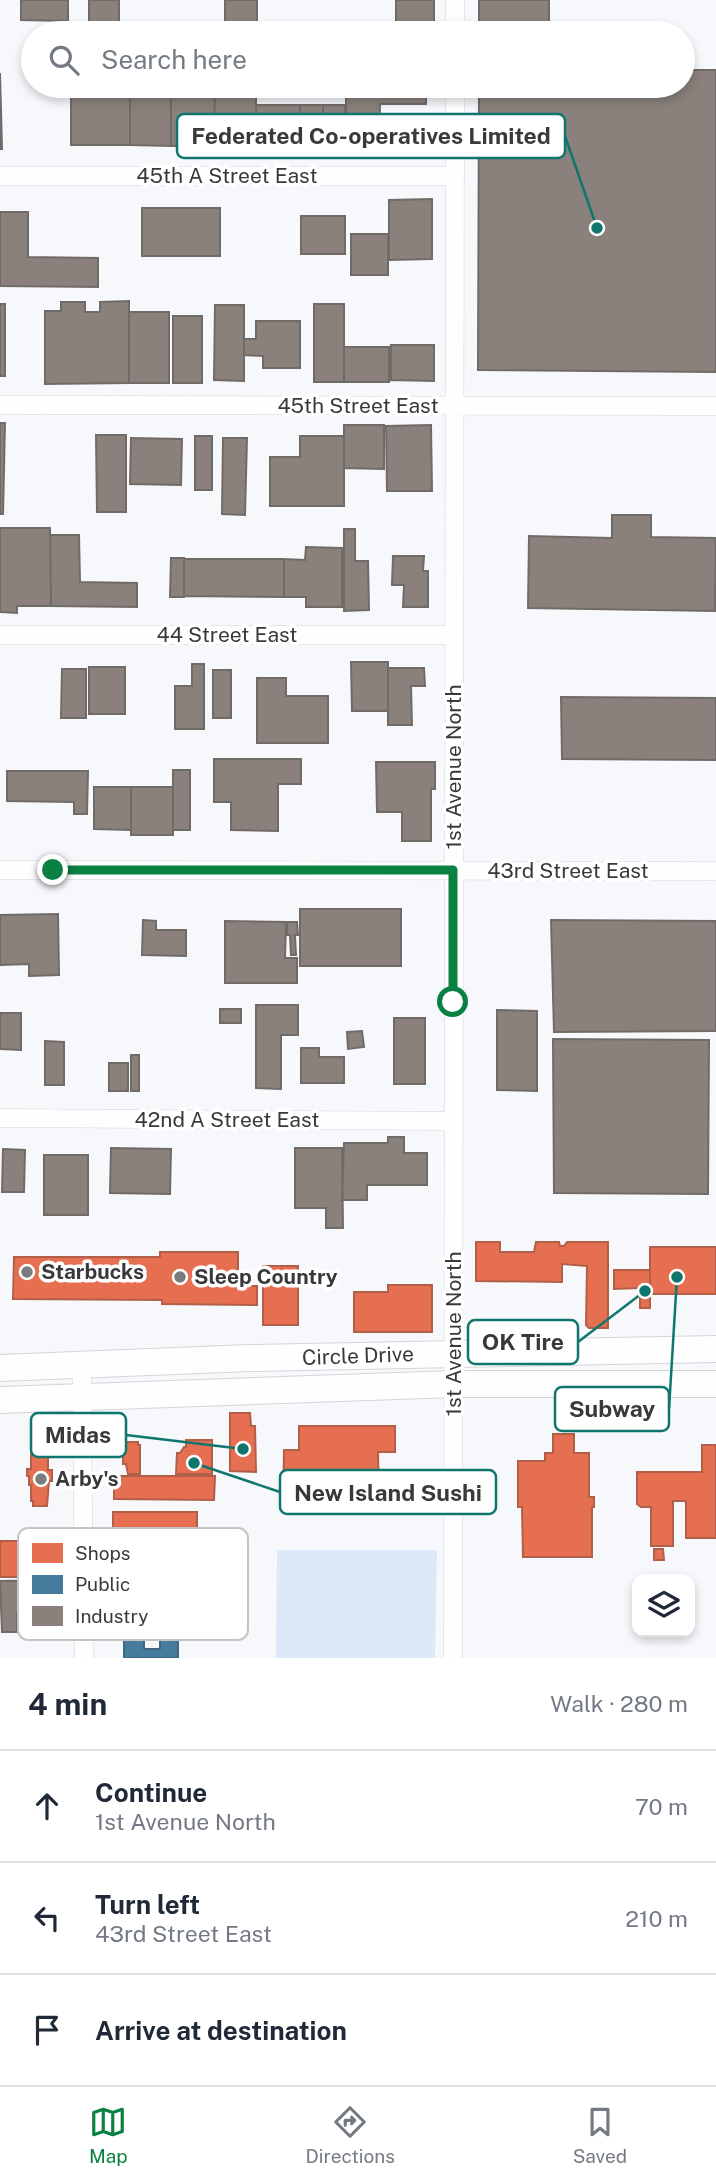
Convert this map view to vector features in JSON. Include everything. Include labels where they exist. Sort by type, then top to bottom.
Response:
[{"type":"highway","name":"Circle Drive","points":[[0,1368],[250,1358],[716,1349]]},
{"type":"highway","name":"Circle Drive","points":[[0,1400],[454,1384],[716,1384]]},
{"type":"street","points":[[455,0],[455,21]]},
{"type":"street","name":"1st Avenue North","points":[[453,1658],[455,98]]},
{"type":"street","name":"45th A Street East","points":[[0,176],[454,176]]},
{"type":"street","name":"45th Street East","points":[[0,405],[716,406]]},
{"type":"street","name":"44 Street East","points":[[0,635],[454,635]]},
{"type":"street","name":"43rd Street East","points":[[0,870],[716,872]]},
{"type":"street","name":"42nd A Street East","points":[[0,1118],[453,1121]]},
{"type":"street","points":[[82,1366],[83,1528]]},
{"type":"street","points":[[84,1640],[84,1658]]},
{"type":"shaded area","points":[[277,1550],[437,1550],[435,1658],[276,1658]]},
{"type":"building: Shops","points":[[476,1242],[500,1242],[500,1252],[534,1252],[536,1242],[559,1242],[560,1246],[564,1246],[567,1242],[608,1242],[608,1328],[589,1328],[586,1325],[587,1266],[562,1264],[562,1282],[476,1281]]},
{"type":"building: Shops","points":[[650,1247],[716,1247],[716,1294],[650,1294]]},
{"type":"building: Shops","points":[[160,1252],[238,1252],[238,1274],[247,1274],[247,1286],[257,1286],[257,1305],[162,1304],[162,1300],[13,1299],[14,1257],[160,1257]]},
{"type":"building: Shops","points":[[263,1266],[298,1266],[298,1325],[263,1325]]},
{"type":"building: Shops","points":[[614,1270],[650,1270],[650,1308],[640,1308],[640,1288],[614,1289]]},
{"type":"building: Shops","points":[[388,1285],[432,1285],[432,1332],[354,1332],[354,1292],[388,1292]]},
{"type":"building: Shops","points":[[230,1413],[250,1413],[251,1426],[255,1426],[256,1472],[230,1471]]},
{"type":"building: Shops","points":[[299,1426],[395,1426],[395,1452],[378,1452],[379,1503],[371,1503],[371,1512],[283,1512],[284,1450],[299,1450]]},
{"type":"building: Shops","points":[[553,1434],[574,1434],[574,1453],[589,1453],[589,1497],[594,1497],[592,1557],[523,1557],[522,1507],[518,1507],[518,1461],[545,1461],[545,1453],[553,1453]]},
{"type":"building: Shops","points":[[186,1440],[212,1440],[212,1474],[176,1474],[177,1453],[186,1447]]},
{"type":"building: Shops","points":[[123,1442],[138,1442],[140,1445],[140,1474],[128,1474],[126,1464],[123,1464]]},
{"type":"building: Shops","points":[[702,1445],[716,1445],[716,1538],[686,1538],[686,1501],[673,1501],[673,1546],[651,1546],[651,1507],[637,1504],[637,1472],[702,1472]]},
{"type":"building: Shops","name":"Arby's","points":[[31,1446],[48,1446],[48,1470],[52,1470],[52,1481],[49,1481],[47,1506],[33,1506],[31,1501],[27,1469],[31,1469]]},
{"type":"building: Shops","points":[[114,1476],[215,1476],[214,1500],[114,1499]]},
{"type":"building: Shops","points":[[113,1512],[197,1512],[197,1528],[113,1528]]},
{"type":"building: Shops","points":[[0,1541],[18,1541],[18,1577],[0,1577]]},
{"type":"building: Shops","points":[[654,1549],[663,1549],[664,1560],[654,1560]]},
{"type":"building: Public","points":[[124,1640],[144,1640],[144,1649],[160,1649],[160,1640],[178,1640],[178,1658],[124,1658]]},
{"type":"building: Industry","points":[[21,0],[68,0],[68,21],[21,20]]},
{"type":"building: Industry","points":[[89,0],[119,0],[119,21],[89,21]]},
{"type":"building: Industry","points":[[225,0],[257,0],[257,21],[225,21]]},
{"type":"building: Industry","points":[[396,0],[434,0],[434,21],[396,21]]},
{"type":"building: Industry","points":[[479,0],[549,0],[549,21],[479,21]]},
{"type":"building: Industry","points":[[695,70],[716,70],[716,372],[478,370],[479,98],[695,98]]},
{"type":"building: Industry","points":[[0,73],[2,149],[0,149]]},
{"type":"building: Industry","points":[[71,98],[130,98],[130,145],[71,145]]},
{"type":"building: Industry","points":[[130,98],[171,98],[171,146],[130,145]]},
{"type":"building: Industry","points":[[171,98],[215,98],[214,146],[171,146]]},
{"type":"building: Industry","points":[[215,98],[256,98],[256,146],[214,146]]},
{"type":"building: Industry","points":[[346,98],[426,98],[426,104],[380,104],[379,154],[357,154],[357,141],[346,141]]},
{"type":"building: Industry","points":[[256,105],[300,105],[300,146],[256,146]]},
{"type":"building: Industry","points":[[300,105],[323,105],[323,146],[300,146]]},
{"type":"building: Industry","points":[[323,105],[345,105],[345,146],[323,146]]},
{"type":"building: Industry","points":[[432,199],[432,259],[389,260],[389,200]]},
{"type":"building: Industry","points":[[142,208],[220,208],[220,256],[142,256]]},
{"type":"building: Industry","points":[[0,212],[28,212],[28,257],[98,258],[98,287],[0,286]]},
{"type":"building: Industry","points":[[301,216],[345,216],[345,254],[301,254]]},
{"type":"building: Industry","points":[[351,234],[388,234],[388,275],[351,275]]},
{"type":"building: Industry","points":[[129,301],[129,383],[45,384],[45,311],[61,311],[61,302],[85,302],[85,312],[100,312],[100,302]]},
{"type":"building: Industry","points":[[0,304],[5,304],[5,376],[0,376]]},
{"type":"building: Industry","points":[[314,304],[344,304],[344,382],[314,382]]},
{"type":"building: Industry","points":[[215,305],[244,305],[244,381],[214,380]]},
{"type":"building: Industry","points":[[129,312],[169,312],[169,383],[129,383]]},
{"type":"building: Industry","points":[[173,316],[202,316],[202,383],[173,383]]},
{"type":"building: Industry","points":[[256,321],[300,321],[300,368],[263,368],[263,356],[244,355],[244,339],[256,339]]},
{"type":"building: Industry","points":[[391,345],[434,345],[434,381],[391,380]]},
{"type":"building: Industry","points":[[344,347],[389,347],[389,382],[344,382]]},
{"type":"building: Industry","points":[[0,423],[5,423],[3,514],[0,514]]},
{"type":"building: Industry","points":[[344,425],[384,425],[384,469],[344,468]]},
{"type":"building: Industry","points":[[431,425],[432,491],[387,491],[386,426]]},
{"type":"building: Industry","points":[[96,435],[126,435],[126,512],[97,512]]},
{"type":"building: Industry","points":[[195,436],[212,436],[212,490],[195,490]]},
{"type":"building: Industry","points":[[300,436],[344,436],[344,506],[270,506],[270,457],[300,457]]},
{"type":"building: Industry","points":[[131,438],[182,439],[181,485],[130,484]]},
{"type":"building: Industry","points":[[223,438],[247,438],[245,515],[222,514]]},
{"type":"building: Industry","points":[[612,515],[651,515],[651,537],[716,538],[715,611],[528,608],[529,536],[612,538]]},
{"type":"building: Industry","points":[[0,528],[50,528],[51,606],[17,606],[17,613],[0,612]]},
{"type":"building: Industry","points":[[344,529],[355,529],[355,561],[368,561],[369,610],[344,611]]},
{"type":"building: Industry","points":[[50,535],[79,535],[80,582],[137,583],[137,607],[51,606]]},
{"type":"building: Industry","points":[[306,547],[342,548],[342,607],[306,607],[306,597],[284,597],[284,559],[305,560]]},
{"type":"building: Industry","points":[[393,556],[424,556],[423,571],[428,571],[428,607],[403,607],[404,585],[392,585]]},
{"type":"building: Industry","points":[[171,558],[184,558],[184,597],[170,597]]},
{"type":"building: Industry","points":[[184,559],[284,559],[284,597],[184,596]]},
{"type":"building: Industry","points":[[351,662],[388,662],[388,711],[352,711]]},
{"type":"building: Industry","points":[[192,664],[204,664],[204,729],[175,729],[175,686],[192,686]]},
{"type":"building: Industry","points":[[89,667],[125,667],[125,714],[89,714]]},
{"type":"building: Industry","points":[[388,668],[424,668],[425,686],[411,686],[412,725],[388,725]]},
{"type":"building: Industry","points":[[62,669],[86,669],[86,718],[61,718]]},
{"type":"building: Industry","points":[[213,670],[231,670],[231,718],[213,718]]},
{"type":"building: Industry","points":[[257,678],[286,678],[286,696],[328,696],[328,743],[257,743]]},
{"type":"building: Industry","points":[[561,697],[716,698],[716,760],[562,759]]},
{"type":"building: Industry","points":[[214,759],[301,759],[301,784],[278,784],[278,831],[231,830],[231,802],[214,802]]},
{"type":"building: Industry","points":[[376,762],[435,762],[435,789],[431,789],[431,841],[402,841],[402,812],[377,812]]},
{"type":"building: Industry","points":[[173,770],[190,770],[190,830],[173,830]]},
{"type":"building: Industry","points":[[7,771],[88,771],[87,814],[74,814],[74,802],[7,801]]},
{"type":"building: Industry","points":[[94,787],[131,787],[131,830],[94,829]]},
{"type":"building: Industry","points":[[131,787],[173,787],[173,835],[131,835]]},
{"type":"building: Industry","points":[[300,909],[401,909],[401,966],[300,966]]},
{"type":"building: Industry","points":[[58,914],[59,975],[29,976],[29,964],[0,965],[0,915]]},
{"type":"building: Industry","points":[[143,920],[156,921],[156,930],[186,930],[186,956],[142,955]]},
{"type":"building: Industry","points":[[551,920],[716,921],[716,1031],[554,1032]]},
{"type":"building: Industry","points":[[225,921],[286,922],[285,958],[297,958],[297,983],[225,983]]},
{"type":"building: Industry","points":[[287,922],[297,922],[296,955],[291,955]]},
{"type":"building: Industry","points":[[256,1005],[298,1005],[298,1035],[281,1035],[281,1089],[256,1088]]},
{"type":"building: Industry","points":[[220,1009],[241,1009],[241,1023],[220,1023]]},
{"type":"building: Industry","points":[[497,1010],[537,1011],[537,1091],[497,1090]]},
{"type":"building: Industry","points":[[0,1013],[21,1013],[21,1050],[0,1049]]},
{"type":"building: Industry","points":[[394,1018],[425,1018],[425,1084],[394,1084]]},
{"type":"building: Industry","points":[[362,1031],[364,1047],[348,1049],[347,1032]]},
{"type":"building: Industry","points":[[553,1039],[709,1040],[708,1194],[554,1193]]},
{"type":"building: Industry","points":[[45,1041],[64,1042],[64,1085],[45,1085]]},
{"type":"building: Industry","points":[[301,1048],[319,1048],[319,1057],[344,1057],[344,1083],[301,1083]]},
{"type":"building: Industry","points":[[131,1055],[139,1055],[139,1091],[131,1091]]},
{"type":"building: Industry","points":[[109,1063],[128,1063],[128,1091],[109,1091]]},
{"type":"building: Industry","points":[[388,1137],[404,1137],[404,1153],[427,1153],[427,1185],[367,1185],[367,1200],[342,1200],[344,1143],[388,1143]]},
{"type":"building: Industry","points":[[111,1148],[171,1149],[170,1194],[110,1193]]},
{"type":"building: Industry","points":[[295,1148],[342,1148],[343,1228],[326,1228],[326,1208],[295,1208]]},
{"type":"building: Industry","points":[[3,1149],[25,1150],[24,1192],[2,1192]]},
{"type":"building: Industry","points":[[44,1155],[88,1155],[88,1215],[44,1215]]},
{"type":"building: Industry","points":[[0,1581],[18,1581],[17,1632],[2,1632]]},
{"type":"place","name":"Federated Co-operatives Limited","points":[[597,228]]},
{"type":"place","name":"Starbucks","points":[[27,1272]]},
{"type":"place","name":"Sleep Country","points":[[180,1277]]},
{"type":"place","name":"Subway","points":[[677,1277]]},
{"type":"place","name":"OK Tire","points":[[645,1291]]},
{"type":"place","name":"Midas","points":[[243,1449]]},
{"type":"place","name":"New Island Sushi","points":[[194,1463]]},
{"type":"place","name":"Arby's","points":[[41,1479]]},
{"type":"route","points":[[53,870],[453,870],[453,1002]]}]
